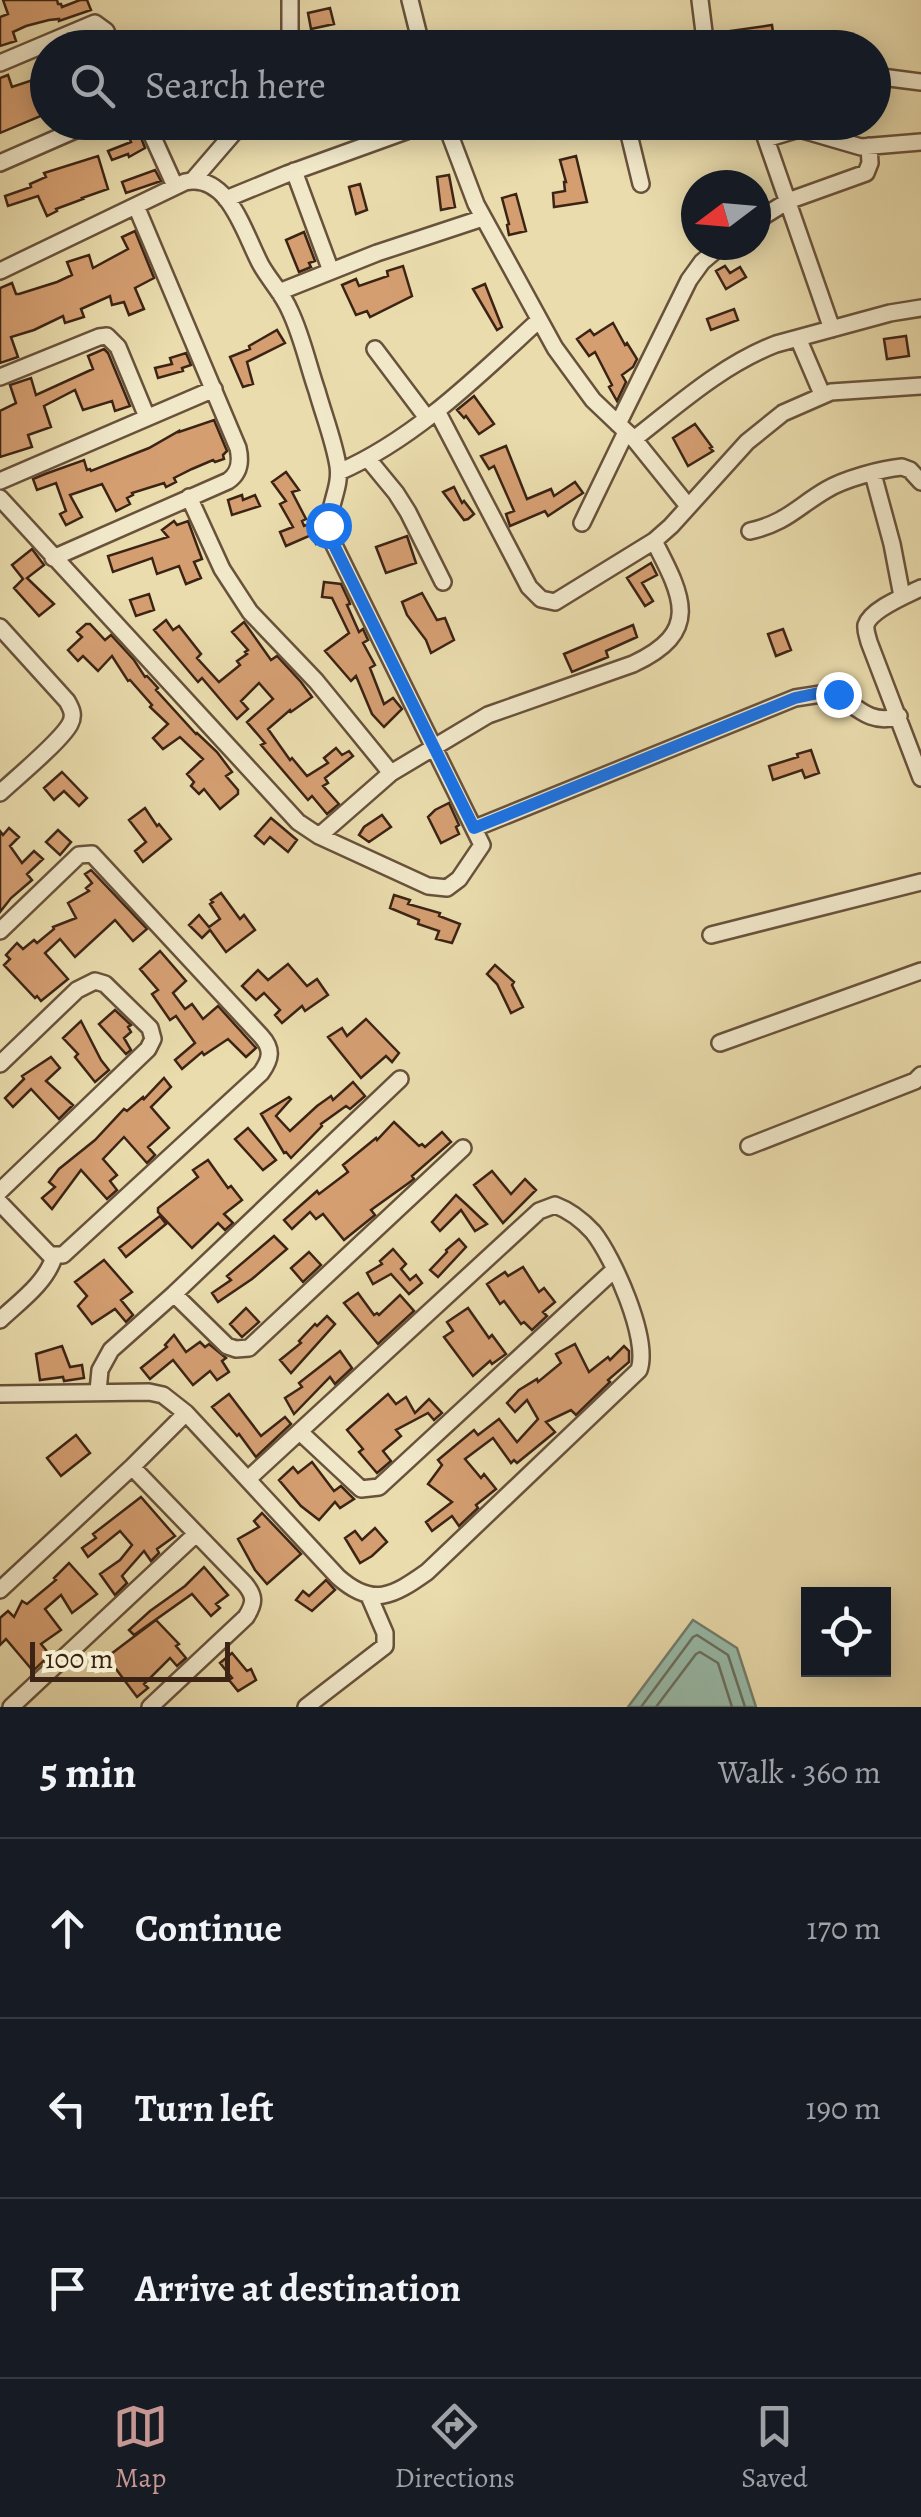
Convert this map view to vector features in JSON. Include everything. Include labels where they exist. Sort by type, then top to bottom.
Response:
[{"type":"street","points":[[287,30],[290,0]]},
{"type":"street","points":[[410,0],[417,30]]},
{"type":"street","points":[[700,0],[704,30]]},
{"type":"street","points":[[83,30],[95,23],[106,30]]},
{"type":"street","points":[[0,63],[30,53]]},
{"type":"street","points":[[891,78],[921,82]]},
{"type":"street","points":[[0,164],[53,140]]},
{"type":"street","points":[[154,140],[174,186]]},
{"type":"street","points":[[0,271],[193,180],[227,140]]},
{"type":"street","points":[[226,199],[381,140]]},
{"type":"street","points":[[451,140],[483,218],[538,320],[593,400],[626,432],[688,506]]},
{"type":"street","points":[[630,140],[641,184]]},
{"type":"street","points":[[766,140],[832,328]]},
{"type":"street","points":[[834,140],[869,146],[921,142]]},
{"type":"street","points":[[771,212],[788,202],[866,174],[869,146]]},
{"type":"street","points":[[294,171],[331,271]]},
{"type":"street","points":[[0,498],[288,814],[319,836],[428,886],[442,888],[455,883],[482,845],[329,532],[328,518],[339,472],[292,313],[264,271],[226,199],[214,186],[193,180]]},
{"type":"street","points":[[53,558],[228,481],[239,468],[238,448],[136,206]]},
{"type":"street","points":[[279,292],[377,253],[483,218]]},
{"type":"street","points":[[582,523],[626,432],[689,280],[704,260]]},
{"type":"street","points":[[626,432],[758,351],[832,328],[921,308]]},
{"type":"street","points":[[339,472],[368,459],[432,414],[538,320]]},
{"type":"street","points":[[0,377],[107,336],[118,347],[147,417]]},
{"type":"street","points":[[798,338],[822,394]]},
{"type":"street","points":[[375,349],[432,414],[529,587],[541,599],[556,602],[654,541],[747,442],[783,413],[839,390],[921,386]]},
{"type":"street","points":[[0,481],[214,389]]},
{"type":"street","points":[[368,459],[396,492],[443,582]]},
{"type":"street","points":[[750,531],[785,520],[832,486],[873,474],[902,467],[921,482]]},
{"type":"street","points":[[873,474],[902,596]]},
{"type":"street","points":[[188,498],[222,569],[250,612],[316,681],[391,773]]},
{"type":"street","points":[[319,836],[391,773],[434,746],[502,709],[633,664],[668,643],[679,621],[680,606],[671,573],[654,541]]},
{"type":"street","points":[[921,588],[890,602],[866,626],[921,778]]},
{"type":"street","points":[[0,627],[6,646],[67,700],[72,719],[60,736],[0,793]]},
{"type":"street","points":[[474,828],[795,698],[834,692],[875,719],[899,716]]},
{"type":"street","points":[[0,931],[79,855],[92,854],[269,1047],[270,1062],[261,1073],[68,1252],[54,1257]]},
{"type":"street","points":[[711,935],[921,882]]},
{"type":"street","points":[[720,1043],[921,971]]},
{"type":"street","points":[[0,1064],[77,990],[94,981],[105,984],[152,1032],[151,1045],[141,1056],[0,1191]]},
{"type":"street","points":[[749,1146],[921,1074]]},
{"type":"street","points":[[98,1391],[100,1370],[111,1350],[400,1079]]},
{"type":"street","points":[[174,1294],[227,1346],[236,1350],[249,1348],[464,1148]]},
{"type":"street","points":[[0,1203],[54,1257]]},
{"type":"street","points":[[0,1394],[156,1392],[172,1400],[338,1577],[369,1596],[394,1592],[427,1572],[639,1370],[642,1349],[630,1308],[602,1245],[574,1214],[555,1206],[544,1208],[248,1479]]},
{"type":"street","points":[[0,1320],[42,1279],[54,1257]]},
{"type":"street","points":[[301,1432],[361,1489],[380,1487],[614,1270]]},
{"type":"street","points":[[0,1590],[186,1413]]},
{"type":"street","points":[[132,1467],[245,1584],[254,1604],[246,1617],[150,1707]]},
{"type":"street","points":[[11,1707],[196,1534]]},
{"type":"street","points":[[306,1707],[385,1646],[386,1633],[369,1596]]},
{"type":"water","points":[[693,1620],[737,1648],[756,1707],[628,1707]]},
{"type":"building","points":[[3,0],[57,0],[62,7],[87,0],[91,10],[59,21],[26,26],[13,32],[16,41],[0,46],[0,17],[8,14]]},
{"type":"building","points":[[330,8],[334,24],[311,29],[308,13]]},
{"type":"building","points":[[772,25],[773,30],[737,30]]},
{"type":"building","points":[[8,75],[12,87],[30,81],[30,120],[0,133],[0,78]]},
{"type":"building","points":[[142,140],[145,148],[112,160],[108,151]]},
{"type":"building","points":[[98,156],[108,189],[47,216],[38,196],[8,206],[5,196],[31,187],[30,184],[46,177],[44,173]]},
{"type":"building","points":[[576,156],[587,202],[554,207],[553,193],[565,191],[560,160]]},
{"type":"building","points":[[155,170],[161,181],[126,193],[122,182]]},
{"type":"building","points":[[449,175],[455,207],[441,210],[437,177]]},
{"type":"building","points":[[360,184],[367,210],[356,214],[349,187]]},
{"type":"building","points":[[516,194],[526,231],[509,235],[502,198]]},
{"type":"building","points":[[135,231],[154,278],[135,288],[144,309],[129,315],[124,302],[112,305],[110,296],[81,309],[84,317],[65,323],[63,316],[11,337],[18,357],[0,363],[0,288],[12,283],[19,294],[57,282],[72,275],[67,262],[89,255],[93,268],[128,249],[122,237]]},
{"type":"building","points":[[304,232],[315,261],[299,272],[286,240]]},
{"type":"building","points":[[403,266],[412,296],[370,317],[367,311],[356,315],[342,285],[356,279],[359,286]]},
{"type":"building","points":[[725,266],[730,273],[740,267],[746,277],[726,289],[716,271]]},
{"type":"building","points":[[485,284],[502,327],[497,330],[473,289]]},
{"type":"building","points":[[734,309],[738,320],[711,330],[707,319]]},
{"type":"building","points":[[613,323],[637,359],[622,375],[626,382],[617,401],[595,352],[589,356],[577,339],[590,330],[594,335]]},
{"type":"building","points":[[277,330],[285,343],[247,362],[253,384],[243,387],[230,357],[250,349],[249,346]]},
{"type":"building","points":[[906,336],[909,356],[887,359],[884,339]]},
{"type":"building","points":[[104,349],[130,406],[115,411],[112,401],[83,410],[75,390],[44,406],[51,427],[28,435],[32,447],[0,457],[0,411],[16,403],[10,385],[31,378],[36,395],[93,369],[88,356]]},
{"type":"building","points":[[186,353],[191,365],[158,378],[155,368],[172,364],[170,358]]},
{"type":"building","points":[[474,396],[494,424],[479,434],[457,410]]},
{"type":"building","points":[[214,420],[227,451],[224,459],[192,469],[166,487],[164,483],[132,493],[127,498],[130,504],[116,511],[102,484],[70,495],[82,517],[66,525],[60,514],[66,511],[56,483],[37,490],[33,479],[84,460],[91,471],[149,448],[179,431]]},
{"type":"building","points":[[695,424],[713,451],[688,466],[673,438]]},
{"type":"building","points":[[506,446],[527,499],[551,489],[554,496],[575,482],[583,493],[548,516],[545,511],[510,526],[506,514],[514,511],[494,466],[489,469],[481,456]]},
{"type":"building","points":[[286,472],[299,490],[292,492],[306,519],[302,521],[304,526],[318,521],[321,541],[316,544],[311,535],[286,546],[280,532],[293,527],[280,504],[286,501],[272,482]]},
{"type":"building","points":[[454,487],[462,503],[474,514],[468,519],[464,520],[443,492]]},
{"type":"building","points":[[242,495],[243,500],[255,495],[260,506],[232,515],[228,500]]},
{"type":"building","points":[[174,521],[177,525],[188,521],[202,559],[194,562],[201,578],[186,584],[179,566],[157,574],[152,558],[113,572],[108,556],[168,537],[162,530]]},
{"type":"building","points":[[407,536],[416,563],[386,573],[376,547]]},
{"type":"building","points":[[32,549],[44,565],[27,578],[54,604],[39,616],[14,588],[23,579],[12,565]]},
{"type":"building","points":[[651,563],[657,575],[642,583],[653,601],[645,606],[627,578]]},
{"type":"building","points":[[324,582],[341,584],[359,632],[363,629],[368,640],[363,643],[375,665],[370,668],[384,704],[393,698],[402,709],[384,727],[372,714],[356,676],[351,681],[325,651],[349,633],[332,598],[322,597]]},
{"type":"building","points":[[422,593],[437,620],[445,618],[454,640],[431,653],[402,602]]},
{"type":"building","points":[[149,594],[154,610],[136,616],[130,600]]},
{"type":"building","points":[[166,620],[173,630],[179,626],[201,654],[197,658],[219,682],[247,654],[248,650],[232,632],[244,622],[271,660],[277,656],[312,697],[268,729],[307,776],[328,763],[324,758],[336,748],[342,755],[349,751],[353,756],[325,778],[328,783],[323,786],[339,804],[327,814],[312,796],[308,800],[261,745],[265,743],[247,722],[273,699],[259,683],[241,701],[248,709],[237,719],[202,678],[198,682],[154,630]]},
{"type":"building","points":[[86,624],[105,640],[111,635],[232,772],[226,776],[238,794],[220,809],[204,789],[199,794],[191,786],[194,782],[187,774],[203,759],[180,737],[163,749],[153,738],[168,724],[128,681],[112,656],[98,671],[83,656],[78,661],[68,650],[82,637],[77,632]]},
{"type":"building","points":[[633,625],[637,637],[606,651],[608,657],[572,672],[564,654]]},
{"type":"building","points":[[783,629],[791,650],[776,656],[768,634]]},
{"type":"building","points":[[811,750],[819,773],[805,778],[802,770],[773,780],[769,766]]},
{"type":"building","points":[[62,772],[87,798],[79,806],[64,791],[54,800],[44,788]]},
{"type":"building","points":[[449,803],[459,834],[441,843],[428,817]]},
{"type":"building","points":[[145,808],[171,839],[143,862],[135,851],[146,842],[129,820]]},
{"type":"building","points":[[382,815],[391,827],[369,842],[359,835],[364,827]]},
{"type":"building","points":[[271,818],[297,840],[288,852],[270,837],[264,844],[255,836]]},
{"type":"building","points":[[9,828],[19,837],[10,846],[22,863],[34,851],[43,859],[27,874],[32,880],[0,912],[0,831],[3,835]]},
{"type":"building","points":[[58,830],[71,842],[60,855],[46,842]]},
{"type":"building","points":[[91,870],[147,929],[133,941],[115,920],[75,957],[60,939],[45,953],[68,979],[41,1001],[4,965],[10,959],[6,955],[17,943],[23,949],[34,940],[37,943],[53,927],[76,918],[68,903],[89,891],[86,888],[92,883],[85,874]]},
{"type":"building","points":[[221,893],[240,919],[244,915],[255,930],[226,952],[210,930],[202,938],[189,925],[199,915],[209,927],[220,919],[210,904]]},
{"type":"building","points":[[394,895],[460,924],[452,943],[436,939],[439,931],[390,908]]},
{"type":"building","points":[[160,951],[186,981],[173,993],[185,1009],[192,1004],[203,1019],[218,1006],[256,1048],[246,1057],[228,1039],[204,1055],[202,1052],[182,1069],[175,1060],[195,1043],[176,1016],[170,1020],[152,994],[158,990],[140,969]]},
{"type":"building","points":[[288,964],[307,986],[317,979],[328,995],[305,1011],[302,1006],[282,1023],[275,1015],[280,1010],[264,993],[256,1000],[242,986],[258,970],[268,980]]},
{"type":"building","points":[[495,965],[514,982],[523,1007],[511,1013],[497,984],[487,974]]},
{"type":"building","points":[[115,1010],[131,1025],[131,1032],[124,1038],[131,1050],[126,1054],[99,1024]]},
{"type":"building","points":[[366,1019],[399,1053],[392,1062],[386,1056],[361,1078],[328,1037],[342,1028],[347,1036]]},
{"type":"building","points":[[81,1021],[109,1070],[95,1082],[63,1038]]},
{"type":"building","points":[[51,1057],[60,1068],[46,1081],[73,1105],[59,1119],[31,1089],[13,1107],[5,1098],[24,1079],[22,1076]]},
{"type":"building","points":[[164,1078],[171,1087],[151,1107],[169,1128],[148,1147],[155,1155],[147,1163],[124,1137],[103,1159],[117,1175],[110,1181],[117,1190],[107,1199],[81,1170],[52,1209],[42,1198],[55,1187],[49,1182],[59,1169]]},
{"type":"building","points":[[353,1082],[365,1096],[321,1124],[291,1158],[284,1153],[261,1114],[289,1097],[276,1116],[290,1131],[317,1106],[331,1096],[333,1100]]},
{"type":"building","points":[[394,1122],[419,1146],[425,1147],[442,1132],[451,1142],[412,1176],[414,1179],[371,1210],[375,1215],[344,1240],[323,1214],[316,1219],[310,1212],[292,1229],[284,1220],[317,1191],[319,1194],[348,1172],[343,1165]]},
{"type":"building","points":[[248,1128],[276,1160],[263,1170],[235,1139]]},
{"type":"building","points":[[208,1160],[242,1200],[224,1214],[233,1223],[225,1230],[218,1223],[192,1248],[158,1208],[198,1177],[193,1170]]},
{"type":"building","points":[[492,1171],[511,1194],[525,1179],[536,1190],[503,1223],[474,1185]]},
{"type":"building","points":[[456,1195],[487,1224],[475,1231],[461,1210],[440,1231],[432,1222]]},
{"type":"building","points":[[160,1216],[166,1224],[126,1257],[119,1248]]},
{"type":"building","points":[[274,1236],[287,1249],[218,1302],[212,1293],[231,1280],[227,1276]]},
{"type":"building","points":[[459,1239],[466,1247],[438,1277],[430,1270]]},
{"type":"building","points":[[393,1249],[406,1264],[401,1269],[410,1280],[416,1275],[422,1283],[409,1294],[391,1274],[373,1284],[367,1273],[382,1264],[380,1261]]},
{"type":"building","points":[[309,1252],[321,1265],[303,1282],[291,1268]]},
{"type":"building","points":[[104,1260],[132,1292],[121,1300],[133,1315],[126,1322],[115,1309],[92,1324],[78,1306],[87,1296],[75,1282]]},
{"type":"building","points":[[523,1267],[539,1292],[544,1288],[555,1302],[532,1330],[524,1322],[521,1324],[504,1301],[500,1304],[487,1284],[505,1272],[508,1276]]},
{"type":"building","points":[[358,1293],[374,1315],[379,1315],[400,1295],[414,1311],[378,1344],[344,1303]]},
{"type":"building","points":[[246,1308],[259,1322],[242,1337],[230,1324]]},
{"type":"building","points":[[468,1308],[506,1354],[492,1364],[490,1361],[473,1376],[444,1337],[453,1331],[447,1322]]},
{"type":"building","points":[[327,1316],[335,1324],[291,1373],[280,1360]]},
{"type":"building","points":[[174,1335],[186,1352],[200,1342],[205,1347],[209,1344],[226,1358],[222,1361],[229,1372],[217,1380],[210,1371],[193,1385],[173,1360],[150,1379],[141,1368],[167,1347]]},
{"type":"building","points":[[575,1344],[589,1372],[624,1346],[629,1351],[629,1362],[576,1415],[571,1410],[546,1422],[555,1432],[517,1463],[511,1463],[493,1438],[465,1459],[496,1489],[459,1526],[452,1516],[432,1531],[426,1522],[452,1502],[428,1484],[442,1465],[438,1460],[474,1430],[478,1435],[499,1419],[517,1442],[538,1419],[527,1400],[515,1412],[507,1403],[519,1390],[537,1379],[538,1382],[561,1363],[556,1354]]},
{"type":"building","points":[[62,1346],[70,1367],[82,1365],[84,1378],[40,1380],[36,1354]]},
{"type":"building","points":[[340,1351],[352,1368],[335,1384],[330,1377],[294,1414],[285,1398]]},
{"type":"building","points":[[229,1394],[261,1436],[285,1417],[291,1424],[256,1457],[212,1407]]},
{"type":"building","points":[[388,1394],[396,1404],[406,1397],[415,1413],[429,1399],[442,1413],[434,1420],[428,1413],[396,1430],[401,1436],[383,1451],[391,1461],[377,1473],[347,1430]]},
{"type":"building","points":[[76,1435],[90,1453],[61,1476],[47,1458]]},
{"type":"building","points":[[312,1462],[334,1491],[341,1486],[354,1499],[340,1508],[335,1502],[319,1520],[279,1480],[293,1467],[298,1473]]},
{"type":"building","points":[[141,1497],[175,1536],[157,1549],[159,1553],[151,1561],[144,1551],[122,1576],[127,1583],[115,1595],[100,1574],[120,1560],[132,1545],[120,1531],[88,1557],[82,1548],[96,1538],[93,1534]]},
{"type":"building","points":[[262,1513],[301,1554],[267,1584],[238,1539],[259,1527],[254,1521]]},
{"type":"building","points":[[375,1528],[387,1542],[360,1563],[345,1538],[355,1531],[362,1540]]},
{"type":"building","points":[[69,1563],[97,1594],[72,1613],[61,1595],[45,1609],[61,1630],[41,1644],[50,1655],[33,1671],[6,1639],[0,1645],[0,1618],[8,1611],[14,1617],[22,1601],[27,1604],[56,1580]]},
{"type":"building","points":[[204,1567],[228,1595],[216,1604],[220,1608],[211,1616],[192,1594],[134,1635],[129,1630],[185,1586]]},
{"type":"building","points":[[326,1580],[335,1590],[312,1611],[296,1600],[303,1591],[309,1596]]},
{"type":"building","points":[[156,1620],[179,1644],[176,1646],[186,1658],[177,1666],[170,1658],[144,1684],[148,1688],[137,1697],[107,1657]]},
{"type":"building","points":[[232,1653],[247,1671],[251,1669],[256,1680],[238,1691],[220,1663]]},
{"type":"route","points":[[328,525],[332,541],[474,828],[795,698],[828,691],[838,694]]}]
